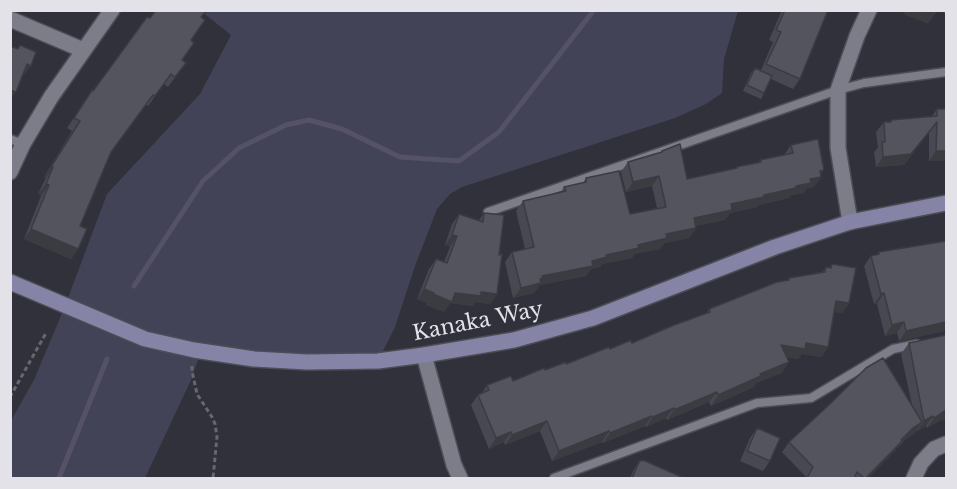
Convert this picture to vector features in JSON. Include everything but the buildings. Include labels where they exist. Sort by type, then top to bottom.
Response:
[{"type":"main road","name":"Kanaka Way","points":[[10,282],[145,339],[194,350],[254,359],[307,362],[378,361],[514,340],[592,318],[775,247],[850,222],[946,203]]},
{"type":"street","points":[[10,172],[17,141],[112,10]]},
{"type":"street","points":[[850,222],[838,148],[838,90],[869,10]]},
{"type":"street","points":[[10,19],[83,50]]},
{"type":"street","points":[[424,355],[454,465],[460,478]]},
{"type":"street","points":[[914,478],[921,463],[934,449],[946,444]]},
{"type":"lane","points":[[488,212],[838,90],[864,83],[946,72]]},
{"type":"lane","points":[[554,478],[757,403],[812,398],[893,349],[925,342]]},
{"type":"path","points":[[10,398],[46,333]]},
{"type":"path","points":[[194,350],[192,371],[194,384],[197,394],[212,417],[217,436],[213,478]]},
{"type":"shaded area","points":[[201,11],[738,11],[724,59],[722,93],[706,104],[675,118],[462,187],[450,194],[437,209],[395,327],[378,361],[201,351],[191,380],[145,478],[11,478],[10,425],[34,380],[65,306],[107,194],[200,94],[231,35]]},
{"type":"waterway","points":[[134,286],[203,181],[239,148],[286,125],[309,120],[342,129],[400,157],[459,161],[499,132],[594,10]]},
{"type":"waterway","points":[[59,478],[107,359]]}]
